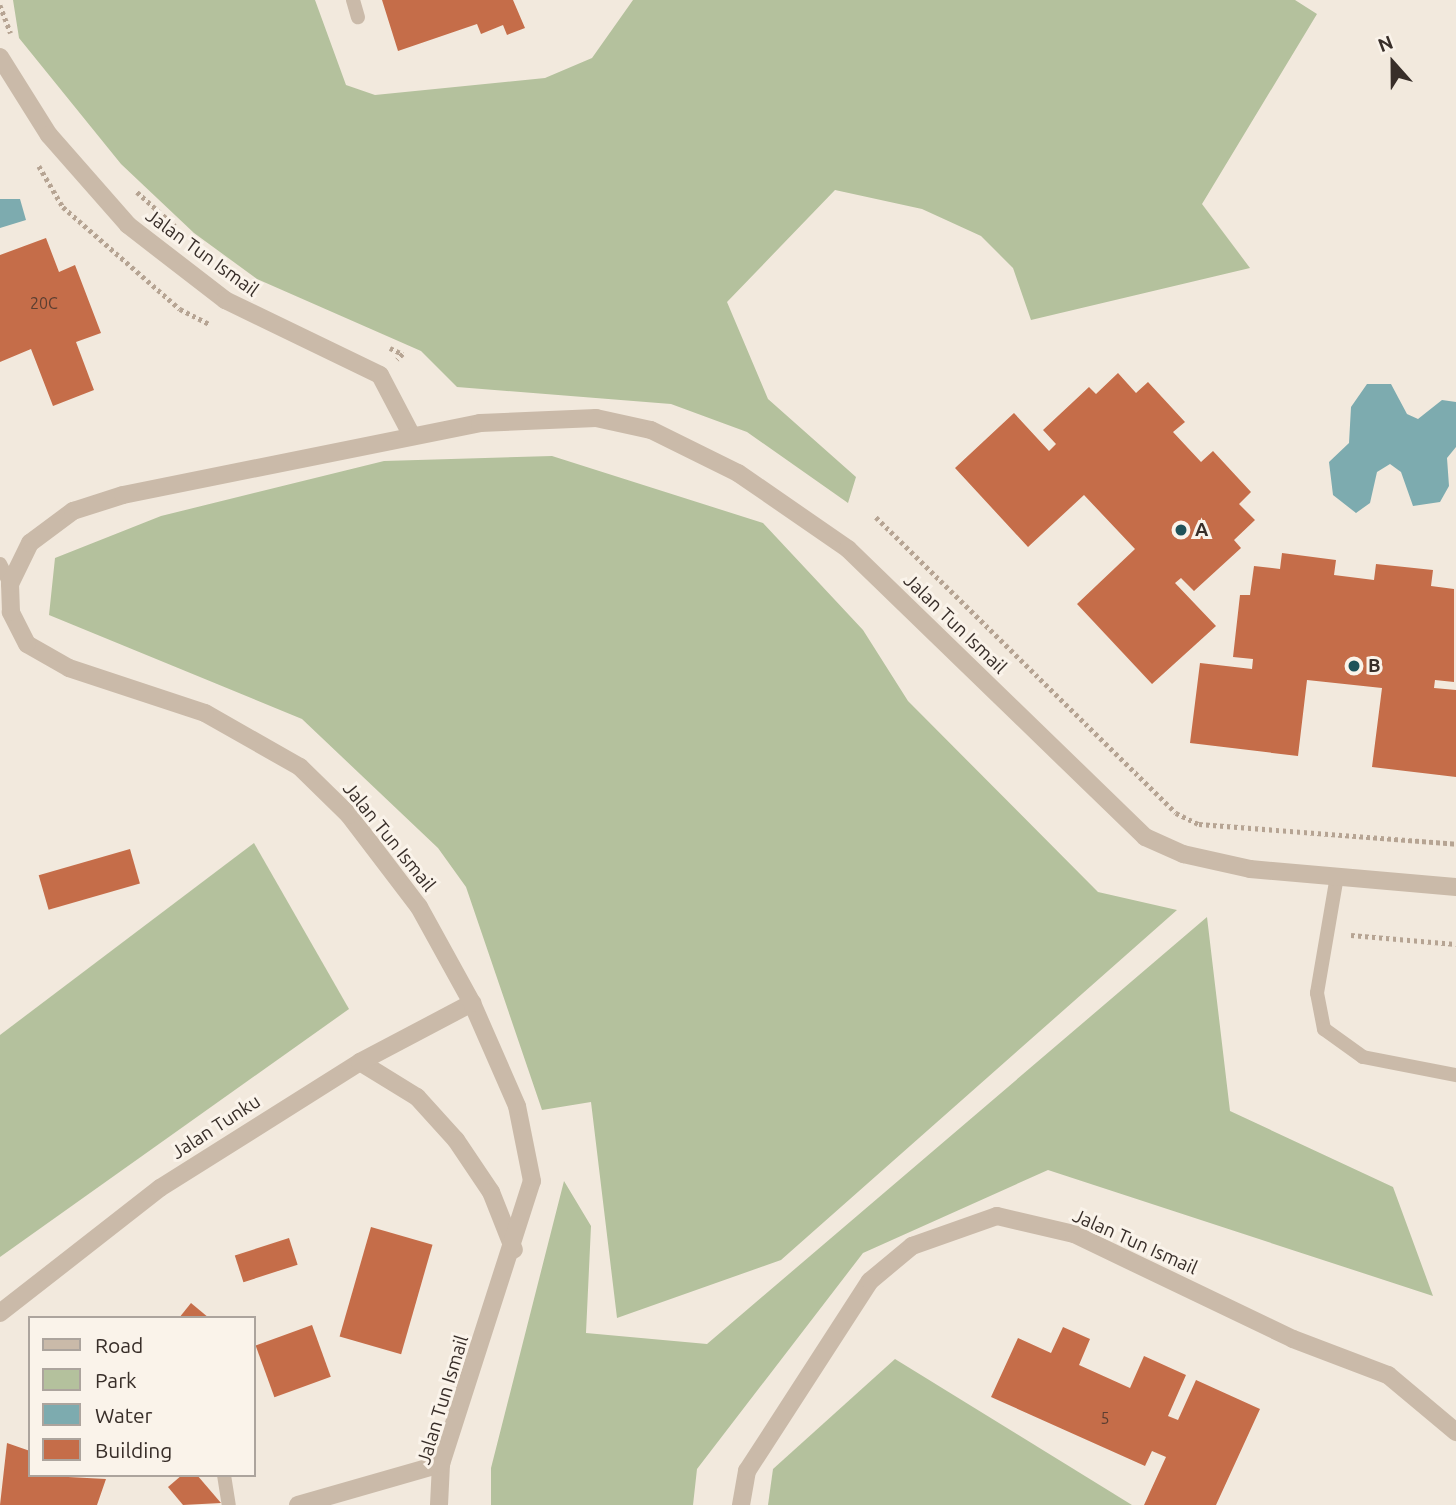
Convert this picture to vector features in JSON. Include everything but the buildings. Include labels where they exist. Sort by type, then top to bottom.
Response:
[{"type":"street","name":"Jalan Tun Ismail","points":[[0,57],[49,135],[128,225],[225,300],[380,376],[400,403],[411,436]]},
{"type":"street","name":"Jalan Tun Ismail","points":[[439,1505],[441,1464],[514,1250],[533,1181],[528,1144],[472,1003],[419,907],[349,815],[300,767],[205,713],[69,668],[27,644],[10,612],[10,584],[30,543],[96,502],[480,423],[596,418],[671,437],[738,473],[848,549],[1145,836],[1209,861],[1456,887]]},
{"type":"street","name":"Jalan Tunku","points":[[0,1313],[160,1188],[360,1062],[472,1003]]},
{"type":"street","points":[[360,1062],[417,1097],[456,1140],[491,1192],[514,1250]]},
{"type":"street","name":"Jalan Tun Ismail","points":[[741,1505],[747,1471],[870,1281],[912,1246],[997,1216],[1074,1234],[1293,1339],[1388,1375],[1456,1432]]},
{"type":"street","points":[[298,1505],[441,1464]]},
{"type":"lane","points":[[353,0],[358,17]]},
{"type":"lane","points":[[0,564],[10,584]]},
{"type":"lane","points":[[1337,876],[1317,1011],[1334,1042],[1363,1057],[1456,1075]]},
{"type":"lane","points":[[224,1477],[229,1505]]},
{"type":"path","points":[[0,5],[14,42]]},
{"type":"path","points":[[127,184],[179,229]]},
{"type":"path","points":[[379,343],[403,354],[380,376]]},
{"type":"path","points":[[876,517],[1176,813],[1199,824],[1456,844]]},
{"type":"path","points":[[1329,933],[1456,944]]},
{"type":"green space","points":[[13,0],[315,0],[346,85],[375,95],[545,78],[592,58],[633,0],[1295,0],[1317,14],[1202,204],[1250,268],[1031,320],[1013,268],[981,236],[922,209],[835,190],[727,302],[768,399],[856,477],[848,503],[747,432],[671,404],[457,387],[421,351],[257,279],[194,233],[121,164],[19,38]]},
{"type":"green space","points":[[552,456],[763,523],[863,630],[908,701],[1098,892],[1177,910],[781,1260],[617,1318],[591,1102],[542,1110],[466,887],[438,848],[302,719],[49,615],[55,558],[161,516],[384,461]]},
{"type":"green space","points":[[254,843],[349,1009],[0,1257],[0,1035]]},
{"type":"green space","points":[[1207,917],[1230,1111],[1393,1187],[1433,1296],[1048,1170],[863,1253],[697,1469],[693,1505],[491,1505],[491,1468],[564,1181],[591,1226],[586,1333],[707,1344]]},
{"type":"green space","points":[[895,1359],[1132,1505],[768,1505],[773,1469]]},
{"type":"water","points":[[0,199],[20,199],[26,220],[0,228]]},
{"type":"water","points":[[1367,384],[1391,384],[1407,414],[1418,419],[1442,400],[1456,402],[1456,447],[1447,458],[1449,486],[1440,502],[1413,506],[1401,472],[1390,464],[1377,472],[1370,503],[1356,513],[1333,495],[1329,462],[1349,443],[1351,407]]},
{"type":"place","name":"A","points":[[1181,530]]},
{"type":"place","name":"B","points":[[1354,666]]}]
